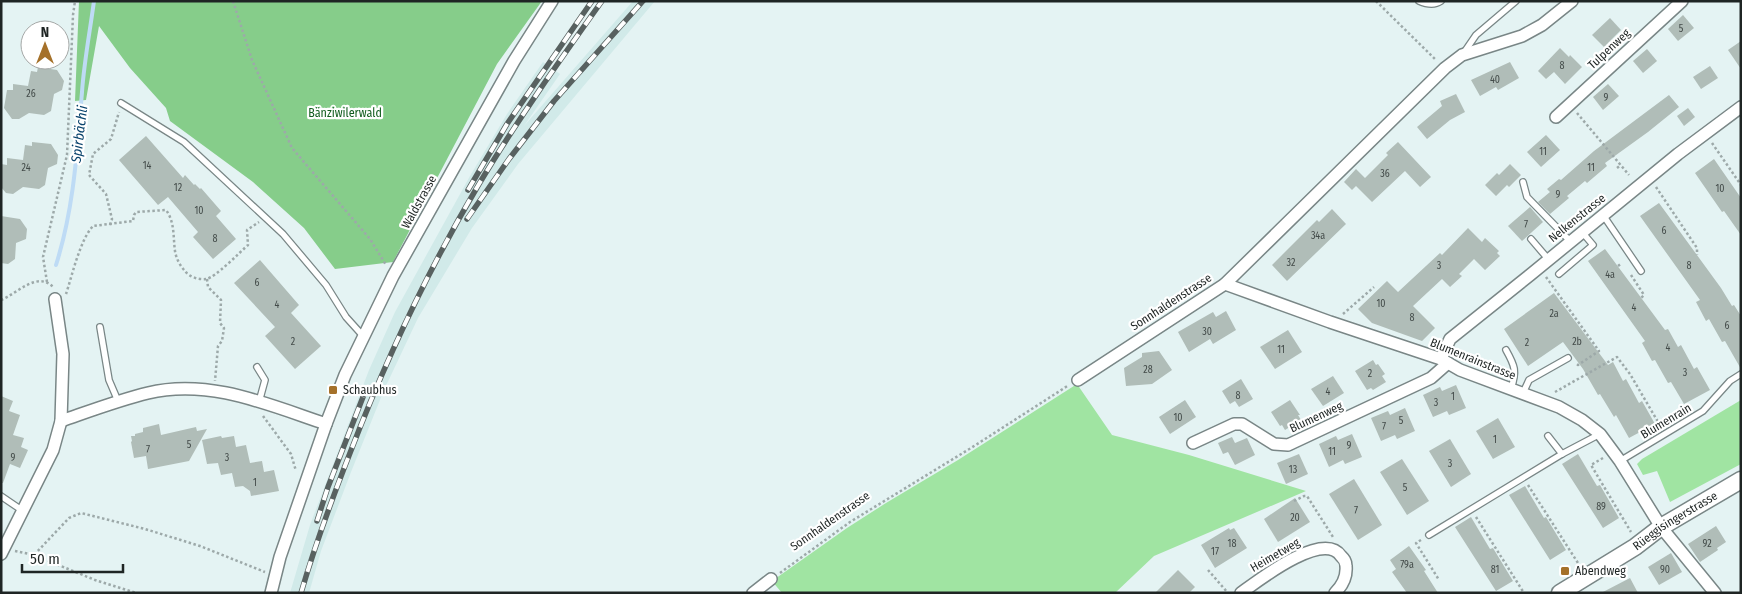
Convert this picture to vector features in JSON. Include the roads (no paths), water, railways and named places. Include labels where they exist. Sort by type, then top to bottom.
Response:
[{"type":"street","name":"Waldstrasse","points":[[326,424],[345,375],[394,276],[514,61],[552,1]]},
{"type":"street","name":"Sonnhaldenstrasse","points":[[1078,380],[1225,284],[1445,68],[1462,55],[1522,36],[1542,25],[1572,1]]},
{"type":"street","name":"Tulpenweg","points":[[1556,117],[1682,1]]},
{"type":"street","name":"Nelkenstrasse","points":[[1444,361],[1448,341],[1649,177],[1741,107]]},
{"type":"street","name":"Blumenrainstrasse","points":[[1225,284],[1444,361],[1460,370],[1560,407],[1582,420],[1600,434],[1620,461],[1661,527]]},
{"type":"street","points":[[3,552],[52,450],[62,421],[63,354],[55,299]]},
{"type":"street","name":"Blumenweg","points":[[1192,443],[1234,424],[1242,424],[1274,444],[1288,445],[1430,378],[1444,361]]},
{"type":"street","points":[[62,421],[150,392],[178,389],[214,390],[326,424],[280,557],[271,593]]},
{"type":"street","name":"Rüeggisingerstrasse","points":[[1560,593],[1635,546],[1661,527],[1741,480]]},
{"type":"street","points":[[1661,527],[1715,593]]},
{"type":"street","name":"Heimetweg","points":[[1241,593],[1277,568],[1315,549],[1328,547],[1339,553],[1346,562],[1346,575],[1342,586],[1335,593]]},
{"type":"street","points":[[753,593],[771,579]]},
{"type":"lane","points":[[1419,1],[1426,4],[1441,1]]},
{"type":"lane","points":[[1462,55],[1476,35],[1516,1]]},
{"type":"lane","points":[[121,103],[184,142],[283,234],[326,285],[346,317],[364,337]]},
{"type":"lane","points":[[1523,182],[1526,197],[1570,241]]},
{"type":"lane","points":[[1603,215],[1641,271]]},
{"type":"lane","points":[[1559,274],[1593,245],[1582,232]]},
{"type":"lane","points":[[1531,239],[1544,264]]},
{"type":"lane","points":[[100,327],[109,380],[118,402]]},
{"type":"lane","points":[[1506,350],[1514,363],[1516,373],[1511,389]]},
{"type":"lane","points":[[1523,393],[1529,380],[1568,358]]},
{"type":"lane","points":[[257,367],[264,380],[258,402]]},
{"type":"lane","name":"Blumenrain","points":[[1620,461],[1703,410],[1730,380],[1741,374]]},
{"type":"lane","points":[[1429,535],[1562,454],[1600,434]]},
{"type":"lane","points":[[1548,436],[1562,454]]},
{"type":"lane","points":[[1,496],[23,511]]},
{"type":"waterway","name":"Spirbächli","points":[[56,265],[71,201],[84,69],[94,1]]},
{"type":"railway","points":[[468,190],[507,124],[592,1]]},
{"type":"railway","points":[[301,593],[343,470],[393,349],[425,282],[460,216],[493,161],[602,1]]},
{"type":"railway","points":[[467,219],[509,159],[554,101],[643,1]]},
{"type":"railway","points":[[317,521],[328,487],[363,397]]},
{"type":"place","name":"Schaubhus","points":[[333,390]]},
{"type":"place","name":"Abendweg","points":[[1565,571]]},
{"type":"park label","name":"Bänziwilerwald","points":[[345,113]]}]
